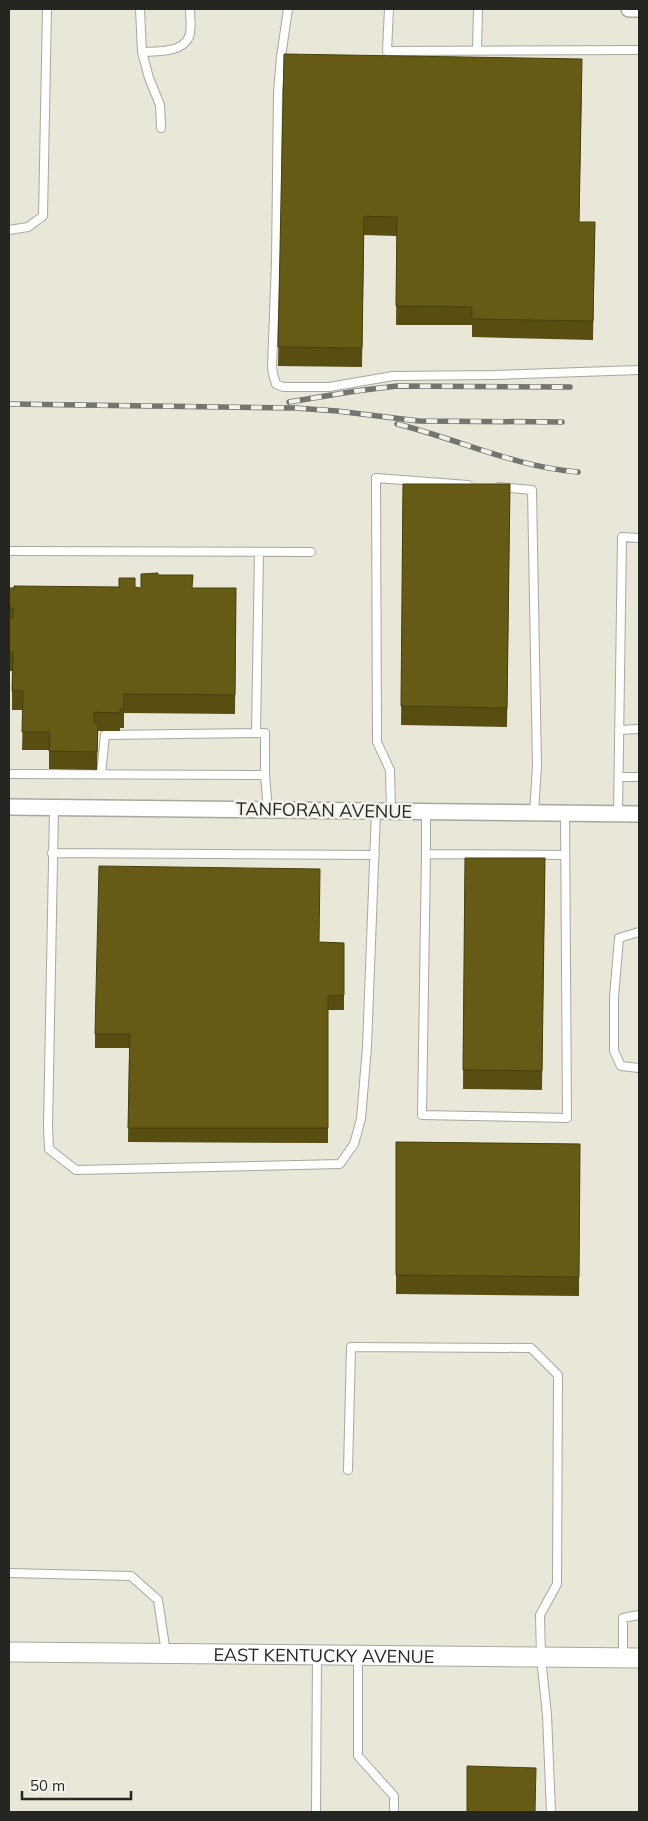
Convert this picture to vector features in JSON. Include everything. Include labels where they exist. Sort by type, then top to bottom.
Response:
[{"type":"street","points":[[629,9],[639,9]]},
{"type":"street","name":"TANFORAN AVENUE","points":[[9,807],[639,814]]},
{"type":"street","name":"EAST KENTUCKY AVENUE","points":[[9,1652],[631,1658]]},
{"type":"lane","points":[[9,230],[28,228],[43,216],[47,9]]},
{"type":"lane","points":[[140,9],[142,52],[160,105],[161,128]]},
{"type":"lane","points":[[142,52],[168,50],[184,45],[190,36],[190,9]]},
{"type":"lane","points":[[288,9],[278,92],[276,262],[272,366],[272,374],[276,384],[283,387],[329,387],[393,376],[639,370]]},
{"type":"lane","points":[[389,9],[387,51],[639,50]]},
{"type":"lane","points":[[477,51],[478,9]]},
{"type":"lane","points":[[392,811],[390,770],[377,742],[376,478],[474,485]]},
{"type":"lane","points":[[493,487],[532,490],[537,766],[534,813]]},
{"type":"lane","points":[[618,814],[622,538],[639,538]]},
{"type":"lane","points":[[9,551],[311,552]]},
{"type":"lane","points":[[256,733],[258,552]]},
{"type":"lane","points":[[619,730],[639,730]]},
{"type":"lane","points":[[101,774],[105,735],[265,733],[265,775],[268,810]]},
{"type":"lane","points":[[9,774],[265,775]]},
{"type":"lane","points":[[619,777],[639,777]]},
{"type":"lane","points":[[54,808],[48,1127],[50,1149],[76,1170],[340,1164],[354,1144],[361,1119],[367,1047],[376,811]]},
{"type":"lane","points":[[426,811],[422,1115],[567,1118],[565,813]]},
{"type":"lane","points":[[52,854],[375,855]]},
{"type":"lane","points":[[426,854],[565,855]]},
{"type":"lane","points":[[639,932],[619,938],[614,997],[614,1051],[621,1066],[639,1068]]},
{"type":"lane","points":[[348,1470],[351,1347],[531,1348],[558,1375],[557,1584],[540,1615],[551,1812]]},
{"type":"lane","points":[[9,1573],[131,1576],[158,1600],[166,1653]]},
{"type":"lane","points":[[631,1658],[623,1618],[639,1615]]},
{"type":"lane","points":[[316,1812],[317,1654]]},
{"type":"lane","points":[[358,1655],[358,1756],[394,1796],[394,1812]]},
{"type":"shaded area","points":[[9,9],[639,9],[639,1812],[9,1812]]},
{"type":"building","points":[[284,54],[582,59],[579,222],[595,222],[593,321],[472,319],[472,307],[396,306],[397,217],[364,216],[362,348],[278,347]]},
{"type":"building","points":[[403,484],[510,484],[507,708],[401,706]]},
{"type":"building","points":[[158,573],[158,575],[193,575],[192,588],[236,588],[235,695],[124,694],[124,709],[120,709],[120,713],[94,712],[94,723],[98,723],[97,752],[49,751],[50,732],[22,732],[23,691],[12,691],[13,652],[9,652],[9,618],[13,618],[13,608],[9,608],[9,588],[14,588],[14,586],[119,587],[119,578],[135,578],[135,587],[141,588],[141,574]]},
{"type":"building","points":[[465,858],[545,858],[542,1071],[463,1070]]},
{"type":"building","points":[[99,866],[320,869],[319,942],[344,943],[344,995],[328,996],[328,1128],[128,1128],[130,1034],[95,1034]]},
{"type":"building","points":[[396,1142],[580,1144],[579,1277],[396,1275]]},
{"type":"building","points":[[467,1766],[536,1768],[535,1812],[467,1812]]},
{"type":"railway","points":[[289,402],[397,386],[570,387]]},
{"type":"railway","points":[[9,404],[295,408],[419,421],[562,422]]},
{"type":"railway","points":[[397,424],[509,459],[578,472]]}]
